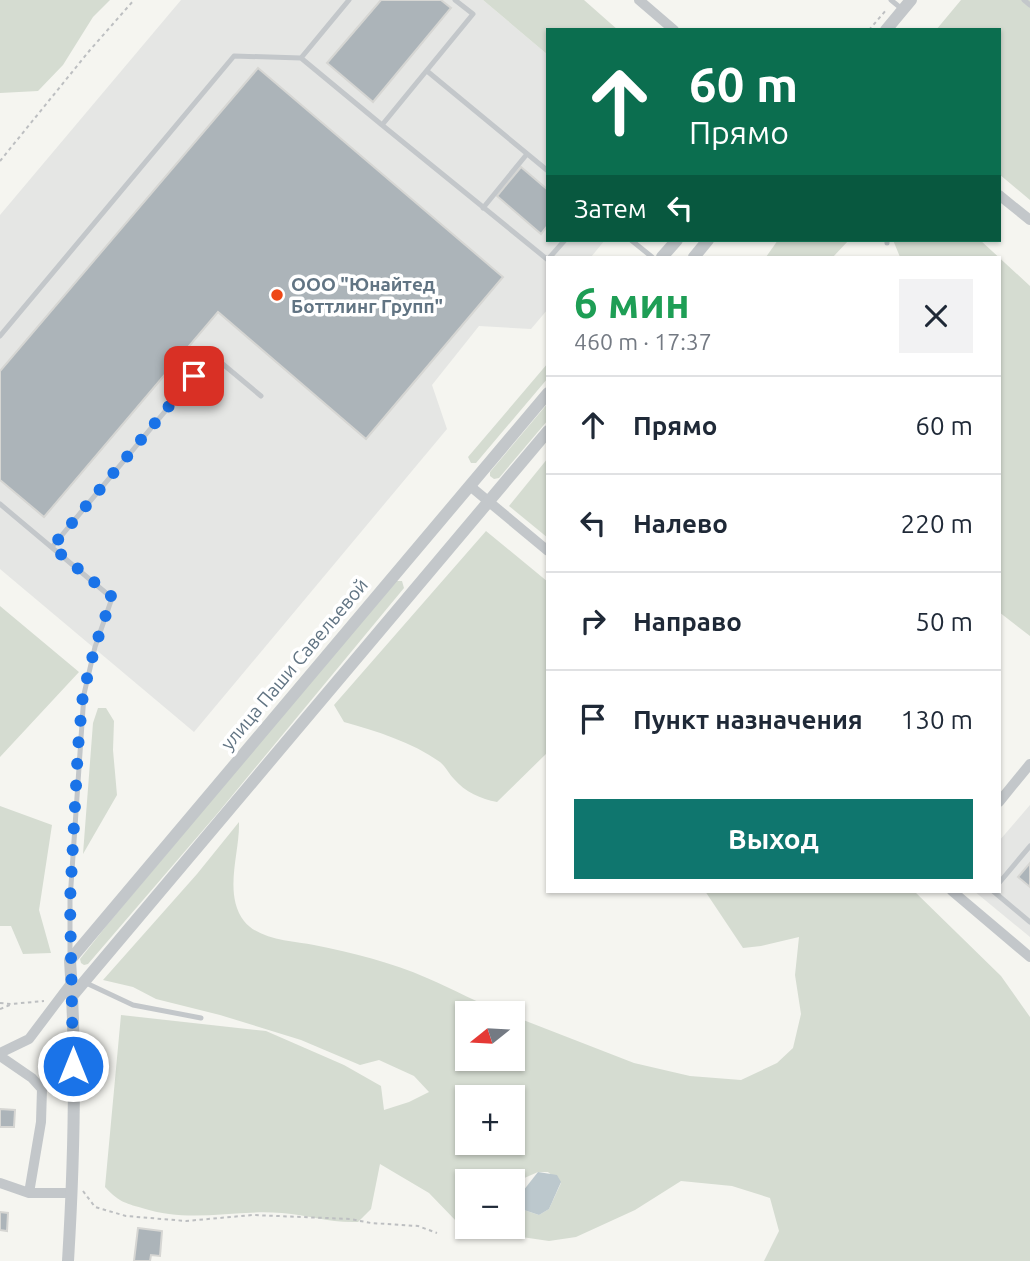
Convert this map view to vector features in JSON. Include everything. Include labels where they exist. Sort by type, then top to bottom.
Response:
[{"type":"street","points":[[639,0],[672,28]]},
{"type":"street","points":[[887,28],[899,3]]},
{"type":"street","points":[[1001,197],[1030,220]]},
{"type":"street","points":[[663,256],[675,242]]},
{"type":"street","points":[[695,256],[706,242]]},
{"type":"street","name":"улица Паши Савельевой","points":[[70,960],[546,395]]},
{"type":"street","points":[[29,1193],[41,1122],[42,1089],[32,1078],[0,1055],[29,1039],[59,1000],[76,986],[546,432]]},
{"type":"street","points":[[470,486],[546,549]]},
{"type":"street","points":[[1001,800],[1030,764]]},
{"type":"street","points":[[954,893],[1030,957]]},
{"type":"street","points":[[68,1261],[76,986],[70,960]]},
{"type":"street","points":[[0,1183],[29,1193],[72,1194]]},
{"type":"lane","points":[[301,58],[349,0]]},
{"type":"lane","points":[[382,125],[473,14],[456,0]]},
{"type":"lane","points":[[1024,0],[1030,5]]},
{"type":"lane","points":[[0,336],[234,56],[301,58],[482,208],[546,257]]},
{"type":"lane","points":[[427,71],[546,169]]},
{"type":"lane","points":[[482,208],[527,154]]},
{"type":"lane","points":[[552,256],[563,242]]},
{"type":"lane","points":[[633,242],[651,256]]},
{"type":"lane","points":[[52,547],[212,355],[261,396]]},
{"type":"lane","points":[[0,504],[112,597],[83,694],[70,901],[70,960]]},
{"type":"lane","points":[[1001,881],[1030,846]]},
{"type":"lane","points":[[995,893],[1030,922]]},
{"type":"lane","points":[[76,986],[133,1005],[201,1017]]},
{"type":"path","points":[[0,162],[134,0]]},
{"type":"path","points":[[871,28],[899,3]]},
{"type":"path","points":[[0,1003],[59,1000]]},
{"type":"path","points":[[0,1009],[11,1004]]},
{"type":"path","points":[[72,1177],[95,1207],[126,1216],[186,1221],[253,1215],[350,1219],[418,1226],[437,1233]]},
{"type":"shaded area","points":[[0,0],[110,0],[93,17],[63,65],[38,91],[0,93]]},
{"type":"shaded area","points":[[181,0],[483,0],[546,53],[546,242],[603,242],[592,256],[546,256],[546,311],[531,329],[479,326],[432,385],[447,429],[194,732],[0,569],[0,215]]},
{"type":"shaded area","points":[[483,0],[584,0],[616,28],[546,28],[546,53]]},
{"type":"shaded area","points":[[961,0],[1030,0],[1030,200],[1001,176],[1001,28],[938,28]]},
{"type":"shaded area","points":[[777,242],[847,242],[834,256],[767,256]]},
{"type":"shaded area","points":[[894,242],[982,242],[997,256],[900,256]]},
{"type":"shaded area","points":[[1001,259],[1030,286],[1030,636],[1001,614]]},
{"type":"shaded area","points":[[546,365],[546,380],[476,463],[471,463],[468,457]]},
{"type":"shaded area","points":[[546,405],[546,422],[499,478],[494,479],[490,472]]},
{"type":"shaded area","points":[[546,460],[546,536],[509,506]]},
{"type":"shaded area","points":[[486,531],[546,580],[546,754],[497,802],[468,791],[458,784],[440,762],[418,749],[381,733],[344,722],[334,705]]},
{"type":"shaded area","points":[[395,581],[402,581],[404,588],[217,814],[88,964],[81,963],[80,959],[107,925]]},
{"type":"shaded area","points":[[0,606],[79,672],[0,757]]},
{"type":"shaded area","points":[[98,708],[106,708],[114,721],[113,750],[117,795],[83,854],[93,723]]},
{"type":"shaded area","points":[[1030,805],[1030,937],[976,893],[1001,893],[1001,839]]},
{"type":"shaded area","points":[[0,806],[52,825],[39,910],[51,953],[23,954],[11,926],[0,926]]},
{"type":"shaded area","points":[[239,822],[234,898],[244,921],[250,927],[267,936],[343,951],[400,967],[476,1001],[455,1001],[455,1071],[525,1071],[525,1021],[634,1063],[690,1076],[741,1080],[777,1063],[793,1048],[801,1014],[795,975],[799,937],[743,948],[706,893],[916,893],[1001,976],[1030,1017],[1030,1261],[764,1261],[779,1231],[770,1198],[732,1186],[681,1181],[635,1210],[576,1237],[549,1241],[525,1238],[525,1210],[539,1215],[549,1209],[561,1183],[548,1172],[538,1172],[525,1178],[525,1169],[455,1169],[455,1220],[429,1193],[380,1164],[371,1209],[358,1222],[264,1212],[178,1215],[142,1208],[126,1203],[105,1187],[121,1015],[266,1031],[344,1065],[381,1086],[384,1110],[429,1092],[414,1076],[379,1060],[360,1065],[301,1040],[156,999],[133,987],[103,980]]},
{"type":"shaded area","points":[[538,1172],[557,1175],[561,1182],[549,1209],[539,1215],[525,1210],[525,1188]]},
{"type":"building","points":[[381,0],[441,0],[451,8],[373,102],[327,63]]},
{"type":"building","name":"ООО \"Юнайтед Боттлинг Групп\"","points":[[258,68],[503,277],[366,439],[218,312],[44,517],[0,480],[0,371]]},
{"type":"building","points":[[521,167],[546,188],[546,228],[541,234],[497,196]]},
{"type":"building","points":[[1030,863],[1030,887],[1018,877]]},
{"type":"building","points":[[0,1109],[15,1110],[14,1127],[0,1127]]},
{"type":"building","points":[[0,1212],[8,1213],[7,1231],[0,1230]]},
{"type":"building","points":[[138,1228],[162,1231],[160,1256],[151,1255],[150,1261],[134,1261]]},
{"type":"place","name":"ООО \"Юнайтед Боттлинг Групп\"","points":[[277,295]]},
{"type":"route","points":[[73,1066],[70,901],[78,748],[83,694],[112,597],[52,547],[194,376]]}]
